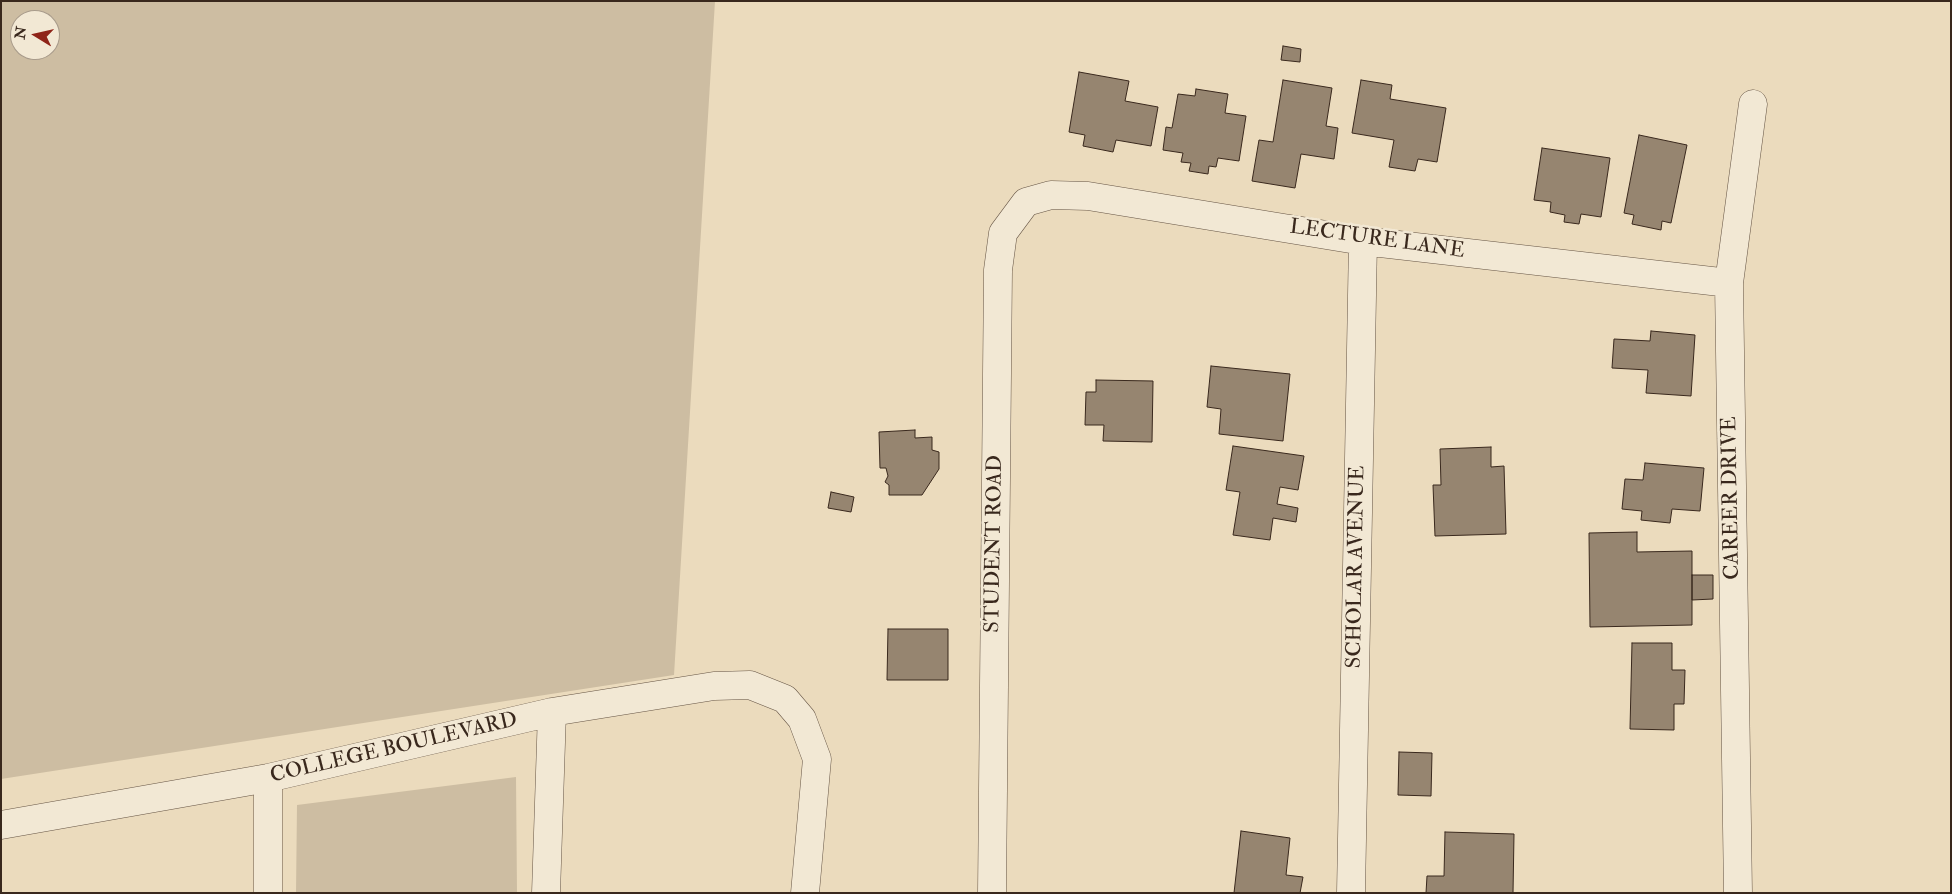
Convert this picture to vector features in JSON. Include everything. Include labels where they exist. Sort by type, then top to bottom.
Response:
[{"type":"street","name":"CAREER DRIVE","points":[[1738,893],[1729,283],[1753,104]]},
{"type":"street","name":"LECTURE LANE","points":[[1026,202],[1051,195],[1088,196],[1363,240],[1729,283]]},
{"type":"street","name":"STUDENT ROAD","points":[[992,893],[998,270],[1003,233],[1026,202]]},
{"type":"street","name":"SCHOLAR AVENUE","points":[[1351,893],[1363,240]]},
{"type":"street","name":"COLLEGE BOULEVARD","points":[[1,825],[268,778],[552,712],[714,686],[750,685],[785,698],[802,719],[817,759],[806,893]]},
{"type":"street","points":[[546,893],[552,712]]},
{"type":"street","points":[[268,778],[268,893]]},
{"type":"shaded area","points":[[1,1],[715,1],[674,675],[1,779]]},
{"type":"shaded area","points":[[516,777],[517,893],[296,893],[297,805]]},
{"type":"building","points":[[1283,46],[1301,49],[1300,62],[1281,60]]},
{"type":"building","points":[[1079,72],[1129,81],[1125,101],[1158,107],[1151,146],[1116,140],[1113,152],[1083,146],[1085,135],[1069,132]]},
{"type":"building","points":[[1283,80],[1332,88],[1326,126],[1338,128],[1334,159],[1301,154],[1295,188],[1252,181],[1259,140],[1273,142]]},
{"type":"building","points":[[1361,80],[1392,85],[1390,99],[1446,108],[1437,162],[1418,159],[1415,171],[1389,167],[1394,140],[1352,133]]},
{"type":"building","points":[[1196,89],[1228,94],[1225,113],[1246,116],[1239,161],[1218,158],[1216,167],[1209,166],[1208,174],[1189,171],[1191,163],[1181,162],[1183,153],[1163,150],[1166,127],[1172,128],[1178,94],[1195,96]]},
{"type":"building","points":[[1639,135],[1687,145],[1671,223],[1662,221],[1661,230],[1632,224],[1634,215],[1624,213]]},
{"type":"building","points":[[1542,148],[1610,158],[1601,217],[1581,214],[1579,224],[1564,222],[1565,215],[1550,212],[1551,202],[1534,200]]},
{"type":"building","points":[[1651,331],[1695,335],[1691,396],[1646,393],[1648,370],[1612,368],[1614,339],[1650,341]]},
{"type":"building","points":[[1211,366],[1290,374],[1283,441],[1219,434],[1221,409],[1207,407]]},
{"type":"building","points":[[1096,380],[1153,381],[1152,442],[1103,441],[1104,425],[1085,425],[1086,392],[1096,392]]},
{"type":"building","points":[[915,430],[915,438],[932,437],[932,450],[939,452],[939,469],[922,495],[889,495],[889,485],[885,482],[888,476],[886,468],[880,468],[879,432]]},
{"type":"building","points":[[1233,446],[1304,456],[1298,490],[1280,487],[1277,504],[1298,508],[1296,522],[1273,518],[1270,540],[1233,535],[1240,492],[1226,490]]},
{"type":"building","points":[[1491,447],[1491,467],[1504,466],[1506,534],[1435,536],[1433,485],[1441,485],[1440,449]]},
{"type":"building","points":[[1645,463],[1704,468],[1700,511],[1672,509],[1670,523],[1641,520],[1642,511],[1622,509],[1625,479],[1643,480]]},
{"type":"building","points":[[831,492],[854,497],[851,512],[828,508]]},
{"type":"building","points":[[1637,532],[1637,552],[1692,551],[1692,625],[1590,627],[1589,533]]},
{"type":"building","points":[[1692,575],[1713,575],[1713,599],[1692,600]]},
{"type":"building","points":[[888,629],[948,629],[948,680],[887,680]]},
{"type":"building","points":[[1632,643],[1672,643],[1672,670],[1685,670],[1684,704],[1674,704],[1674,730],[1630,729]]},
{"type":"building","points":[[1399,752],[1432,753],[1431,796],[1398,795]]},
{"type":"building","points":[[1241,831],[1290,838],[1286,875],[1303,877],[1300,893],[1234,893]]},
{"type":"building","points":[[1445,832],[1514,834],[1513,893],[1426,893],[1427,876],[1444,876]]}]
